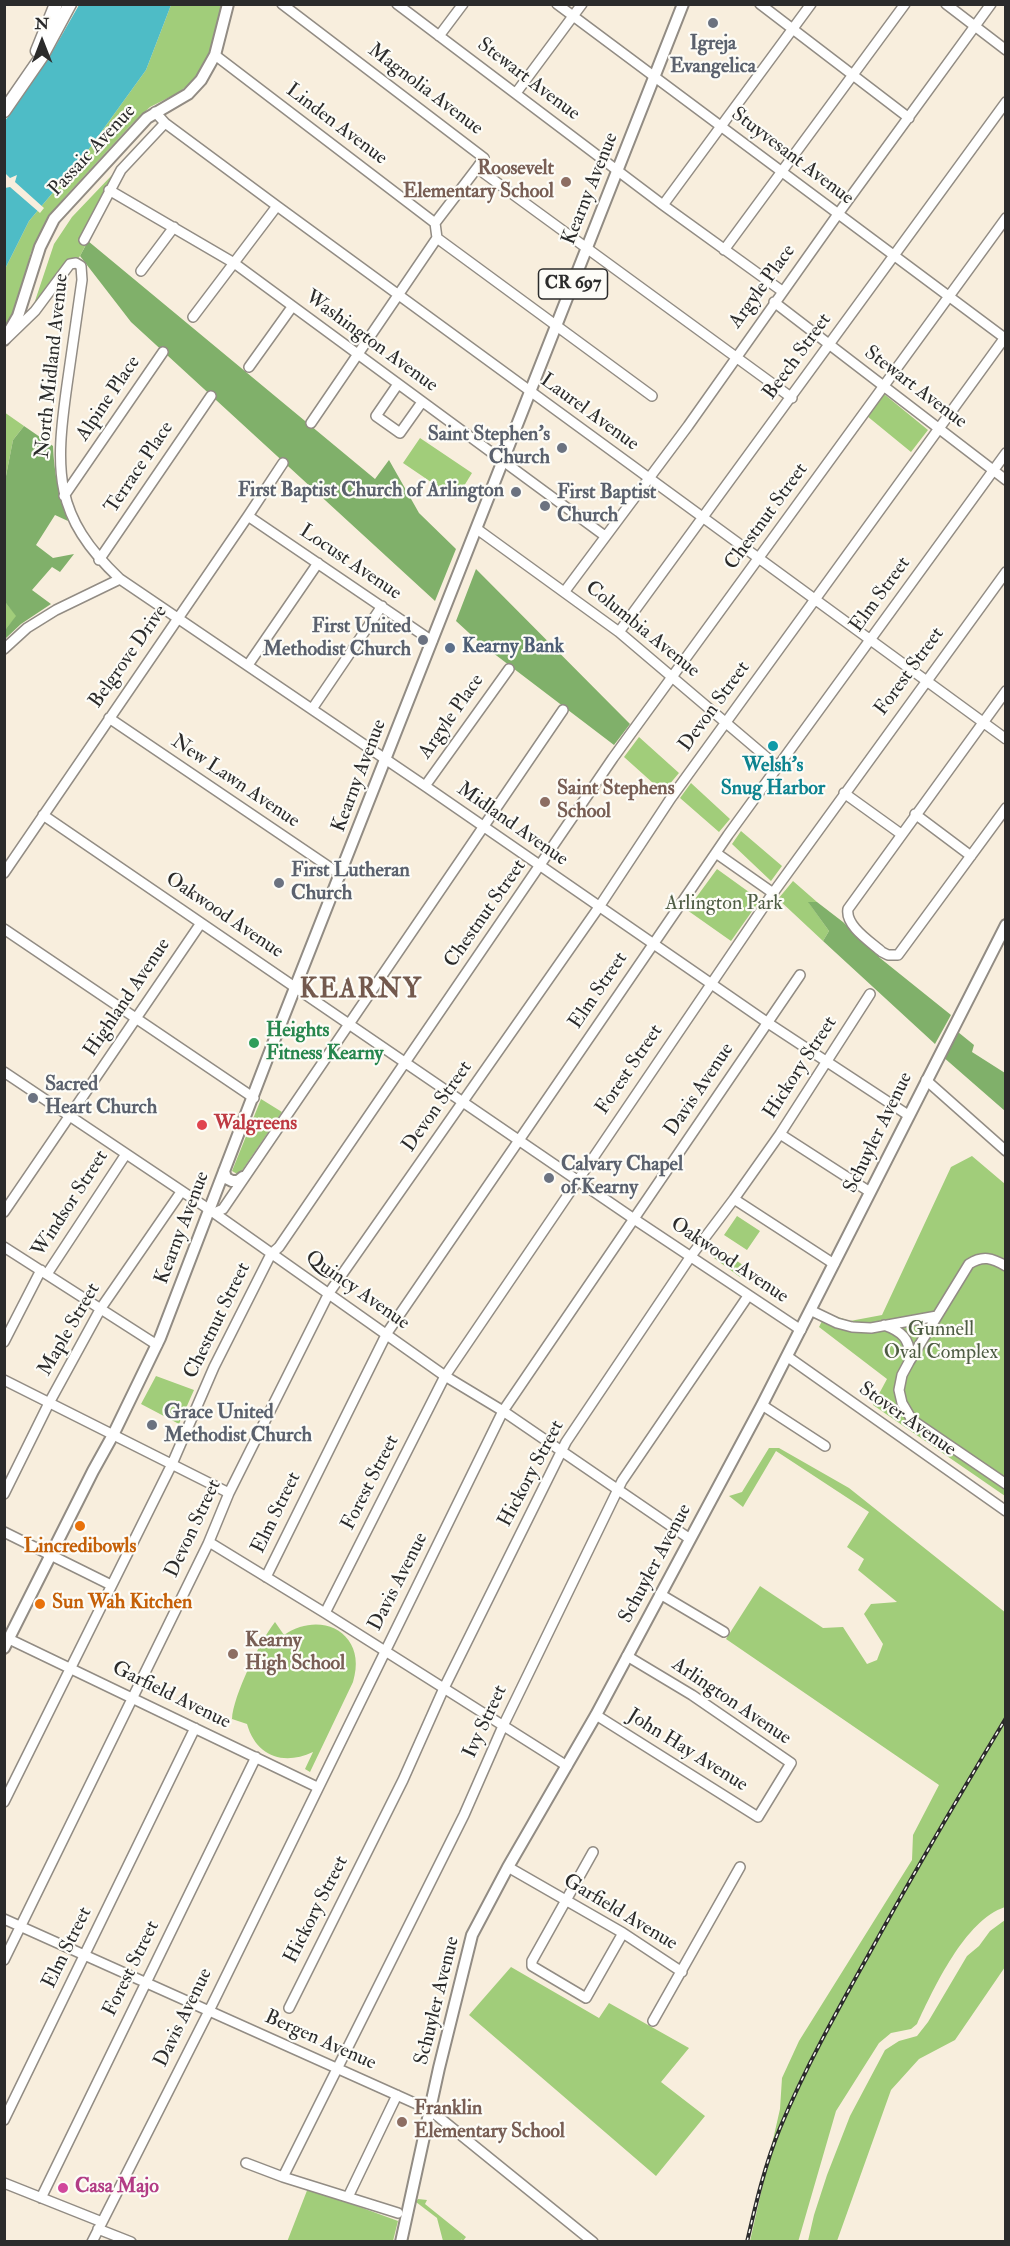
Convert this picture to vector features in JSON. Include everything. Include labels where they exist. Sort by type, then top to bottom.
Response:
[{"type":"highway","points":[[4,110],[33,60],[56,4]]},
{"type":"highway","points":[[4,110],[42,56],[70,4]]},
{"type":"main road","name":"Passaic Avenue","points":[[4,341],[23,304],[40,247],[54,219],[139,126],[155,112],[188,94],[207,73],[215,55],[228,4]]},
{"type":"main road","name":"Kearny Avenue","points":[[7,1643],[114,1435],[157,1345],[682,4]]},
{"type":"main road","name":"Schuyler Avenue","points":[[401,2241],[469,1946],[477,1926],[508,1867],[596,1715],[788,1357],[1005,925]]},
{"type":"main road","points":[[224,1171],[226,1178],[232,1181],[238,1182],[243,1177]]},
{"type":"street","name":"Magnolia Avenue","points":[[282,4],[484,158],[477,168],[792,398]]},
{"type":"street","name":"Stewart Avenue","points":[[397,4],[663,205],[782,291]]},
{"type":"street","points":[[439,36],[463,4]]},
{"type":"street","name":"Stuyvesant Avenue","points":[[557,4],[1005,338]]},
{"type":"street","points":[[516,93],[582,4]]},
{"type":"street","points":[[760,4],[909,118]]},
{"type":"street","points":[[663,205],[811,4]]},
{"type":"street","points":[[724,250],[905,4]]},
{"type":"street","points":[[946,4],[1005,50]]},
{"type":"street","name":"Argyle Place","points":[[564,591],[688,426],[774,302],[991,4]]},
{"type":"street","name":"Linden Avenue","points":[[215,55],[435,223]]},
{"type":"street","name":"Beech Street","points":[[619,632],[792,398],[1005,102]]},
{"type":"street","name":"Laurel Avenue","points":[[155,112],[165,123],[277,206],[1005,739]]},
{"type":"street","name":"Passaic Avenue","points":[[84,240],[109,190],[126,164],[165,123]]},
{"type":"street","points":[[311,423],[437,238],[435,223],[477,168]]},
{"type":"street","name":"Washington Avenue","points":[[109,190],[234,263],[605,536]]},
{"type":"street","points":[[193,317],[277,206]]},
{"type":"street","name":"Chestnut Street","points":[[4,1802],[172,1464],[214,1366],[271,1254],[279,1247],[614,758],[1005,218]]},
{"type":"street","points":[[141,271],[174,227]]},
{"type":"street","points":[[437,238],[652,396]]},
{"type":"street","name":"North Midland Avenue","points":[[4,341],[35,311],[70,264],[76,263],[81,266],[82,280],[59,437],[60,473],[64,496],[75,525],[99,560]]},
{"type":"street","name":"Stewart Avenue","points":[[774,302],[828,346],[1005,480]]},
{"type":"street","name":"North Midland Avenue","points":[[23,304],[33,307],[38,305]]},
{"type":"street","points":[[249,368],[292,307]]},
{"type":"street","name":"Devon Street","points":[[4,1960],[209,1542],[229,1493],[329,1293],[599,907],[671,798],[1005,338]]},
{"type":"street","name":"Alpine Place","points":[[64,496],[163,352]]},
{"type":"street","points":[[398,384],[376,416],[400,433],[422,402]]},
{"type":"street","name":"Terrace Place","points":[[99,560],[211,396]]},
{"type":"street","name":"Elm Street","points":[[266,1577],[387,1333],[716,853],[1005,453]]},
{"type":"street","name":"Belgrove Drive","points":[[4,873],[283,463]]},
{"type":"street","name":"Locust Avenue","points":[[248,516],[432,641]]},
{"type":"street","name":"Columbia Avenue","points":[[477,529],[619,632],[778,767]]},
{"type":"street","name":"Midland Avenue","points":[[99,560],[120,579],[177,619],[425,786],[825,1062],[908,1115]]},
{"type":"street","points":[[248,665],[318,562]]},
{"type":"street","name":"Forest Street","points":[[324,1613],[445,1376],[772,893],[1005,572]]},
{"type":"street","points":[[4,649],[27,628],[56,610],[120,579]]},
{"type":"street","points":[[312,709],[382,606]]},
{"type":"street","name":"Argyle Place","points":[[425,786],[509,669]]},
{"type":"street","points":[[1005,691],[915,814],[847,913],[850,922],[882,952],[893,956],[902,952],[1005,808]]},
{"type":"street","points":[[210,1210],[214,1213],[223,1209],[348,1022],[563,710]]},
{"type":"street","name":"New Lawn Avenue","points":[[109,718],[341,875]]},
{"type":"street","points":[[844,793],[901,834]]},
{"type":"street","points":[[915,814],[971,856]]},
{"type":"street","name":"Oakwood Avenue","points":[[43,815],[634,1219],[801,1330]]},
{"type":"street","points":[[4,852],[14,859]]},
{"type":"street","points":[[716,853],[772,893]]},
{"type":"street","name":"Highland Avenue","points":[[5,1211],[201,923]]},
{"type":"street","points":[[4,929],[254,1098]]},
{"type":"street","name":"Davis Avenue","points":[[92,2241],[208,2011],[502,1411],[800,975]]},
{"type":"street","name":"Hickory Street","points":[[289,2008],[403,1780],[444,1688],[561,1452],[691,1256],[780,1134],[870,994]]},
{"type":"street","name":"Quincy Avenue","points":[[4,1072],[210,1210],[445,1376],[502,1411],[690,1539]]},
{"type":"street","points":[[926,1080],[1005,1151]]},
{"type":"street","points":[[780,1134],[870,1192]]},
{"type":"street","name":"Windsor Street","points":[[4,1342],[44,1272],[126,1154]]},
{"type":"street","name":"Maple Street","points":[[4,1494],[49,1403],[101,1308],[181,1192]]},
{"type":"street","points":[[734,1199],[834,1264]]},
{"type":"street","points":[[4,1247],[157,1345]]},
{"type":"street","points":[[1005,1266],[985,1257],[978,1258],[969,1264],[909,1362],[902,1375],[899,1390],[902,1403],[912,1420],[1005,1484]]},
{"type":"street","name":"Ivy Street","points":[[283,2177],[464,1815],[503,1726],[622,1481],[748,1296]]},
{"type":"street","points":[[812,1311],[837,1323],[870,1328],[882,1324],[937,1316]]},
{"type":"street","points":[[882,1324],[903,1334],[910,1348],[909,1362]]},
{"type":"street","name":"Stover Avenue","points":[[788,1357],[1005,1511]]},
{"type":"street","points":[[4,1380],[229,1493]]},
{"type":"street","points":[[762,1405],[825,1446]]},
{"type":"street","points":[[4,1532],[111,1585]]},
{"type":"street","points":[[209,1542],[567,1767]]},
{"type":"street","points":[[660,1594],[724,1632]]},
{"type":"street","name":"Garfield Avenue","points":[[7,1643],[71,1668],[317,1787]]},
{"type":"street","name":"Arlington Avenue","points":[[627,1656],[692,1695],[791,1763],[758,1816]]},
{"type":"street","name":"John Hay Avenue","points":[[596,1715],[758,1816]]},
{"type":"street","name":"Elm Street","points":[[4,2120],[195,1728]]},
{"type":"street","name":"Forest Street","points":[[41,2198],[256,1757]]},
{"type":"street","points":[[593,1852],[532,1961],[532,1966],[586,1998],[623,1933]]},
{"type":"street","name":"Garfield Avenue","points":[[508,1867],[623,1933],[682,1972]]},
{"type":"street","points":[[653,2021],[740,1867]]},
{"type":"street","name":"Bergen Avenue","points":[[4,1920],[430,2110],[593,2241]]},
{"type":"street","points":[[348,2197],[397,2095]]},
{"type":"street","points":[[246,2163],[398,2213]]},
{"type":"street","points":[[4,2183],[41,2198],[130,2241]]},
{"type":"green space","points":[[171,5],[221,5],[212,49],[196,79],[178,93],[150,107],[132,124],[64,198],[45,223],[31,252],[21,300],[5,332],[5,269],[29,221],[86,153],[146,70]]},
{"type":"green space","points":[[153,132],[125,168],[80,256],[29,319],[54,244],[72,217]]},
{"type":"green space","points":[[88,241],[375,479],[389,460],[419,513],[456,549],[435,601],[131,322],[80,256]]},
{"type":"green space","points":[[884,394],[928,430],[911,452],[867,416]]},
{"type":"green space","points":[[4,412],[24,426],[13,440],[6,476],[4,475]]},
{"type":"green space","points":[[24,426],[53,446],[54,466],[68,521],[55,515],[36,545],[53,558],[74,554],[60,572],[52,567],[32,590],[51,604],[21,624],[5,639],[5,630],[16,616],[5,602],[6,476],[13,440]]},
{"type":"green space","points":[[420,438],[472,473],[456,499],[403,463]]},
{"type":"green space","points":[[476,569],[630,724],[614,745],[480,643],[456,621]]},
{"type":"green space","points":[[5,602],[17,616],[5,630]]},
{"type":"green space","points":[[639,737],[679,773],[663,792],[624,757]]},
{"type":"green space","points":[[691,783],[730,819],[719,832],[680,798]]},
{"type":"green space","points":[[741,831],[782,866],[771,881],[732,844]]},
{"type":"green space","name":"Arlington Park","points":[[717,869],[760,900],[731,941],[687,910]]},
{"type":"green space","points":[[793,881],[817,902],[809,903],[829,931],[823,941],[778,899]]},
{"type":"green space","points":[[808,902],[817,902],[843,922],[880,958],[951,1015],[935,1044],[823,941],[829,931]]},
{"type":"green space","points":[[958,1032],[974,1045],[972,1052],[1005,1073],[1005,1111],[942,1056]]},
{"type":"green space","points":[[261,1099],[282,1112],[239,1175],[232,1171]]},
{"type":"green space","name":"Gunnell Oval Complex","points":[[972,1156],[1005,1184],[1005,1496],[873,1405],[887,1379],[819,1327],[826,1313],[850,1321],[882,1315],[951,1167]]},
{"type":"green space","points":[[737,1216],[760,1231],[747,1250],[724,1235]]},
{"type":"green space","points":[[720,1249],[747,1268],[740,1277],[714,1258]]},
{"type":"green space","points":[[156,1376],[194,1390],[179,1424],[141,1404]]},
{"type":"green space","points":[[769,1448],[779,1448],[849,1488],[1006,1613],[1005,1907],[990,1914],[964,1940],[932,1992],[917,2024],[911,2029],[891,2033],[879,2043],[836,2111],[798,2242],[750,2241],[780,2109],[782,2078],[799,2041],[912,1860],[913,1835],[939,1785],[726,1639],[760,1586],[823,1628],[843,1627],[867,1664],[877,1660],[883,1644],[864,1614],[871,1604],[897,1602],[858,1570],[864,1559],[847,1547],[869,1512],[776,1451],[743,1507],[729,1496],[742,1492]]},
{"type":"green space","points":[[275,1622],[284,1635],[298,1628],[313,1625],[326,1626],[338,1631],[348,1639],[354,1651],[356,1665],[353,1682],[310,1772],[305,1769],[313,1752],[291,1758],[272,1755],[257,1744],[247,1724],[232,1719],[237,1697],[248,1669]]},
{"type":"green space","points":[[1005,1920],[1005,1967],[955,2040],[919,2059],[891,2090],[837,2241],[808,2241],[827,2175],[850,2116],[885,2050],[899,2041],[917,2036],[928,2022],[967,1956],[979,1946],[990,1931]]},
{"type":"green space","points":[[511,1967],[599,2018],[609,2003],[689,2048],[661,2082],[705,2116],[656,2176],[469,2015]]},
{"type":"green space","points":[[308,2188],[398,2221],[393,2241],[287,2242]]},
{"type":"green space","points":[[418,2199],[427,2200],[425,2204],[466,2237],[463,2241],[461,2239],[462,2241],[443,2241],[437,2218],[416,2202]]},
{"type":"water","points":[[79,5],[171,5],[146,70],[86,153],[29,221],[5,269],[5,121],[51,54]]},
{"type":"pier","points":[[5,173],[10,178],[17,175],[15,182],[44,208],[40,213],[10,187],[5,188]]},
{"type":"railway","points":[[747,2242],[761,2184],[775,2142],[811,2062],[902,1894],[1006,1718]]},
{"type":"place","name":"Igreja Evangelica","points":[[713,23]]},
{"type":"place","name":"Roosevelt Elementary School","points":[[566,182]]},
{"type":"place","name":"Saint Stephen's Church","points":[[562,448]]},
{"type":"place","name":"First Baptist Church of Arlington","points":[[516,492]]},
{"type":"place","name":"First Baptist Church","points":[[545,506]]},
{"type":"place","name":"First United Methodist Church","points":[[423,640]]},
{"type":"place","name":"Kearny Bank","points":[[450,648]]},
{"type":"place","name":"Welsh's Snug Harbor","points":[[773,746]]},
{"type":"place","name":"Saint Stephens School","points":[[545,802]]},
{"type":"place","name":"First Lutheran Church","points":[[279,883]]},
{"type":"place","name":"Heights Fitness Kearny","points":[[254,1043]]},
{"type":"place","name":"Sacred Heart Church","points":[[33,1098]]},
{"type":"place","name":"Walgreens","points":[[202,1125]]},
{"type":"place","name":"Calvary Chapel of Kearny","points":[[549,1178]]},
{"type":"place","name":"Grace United Methodist Church","points":[[152,1425]]},
{"type":"place","name":"Lincredibowls","points":[[80,1526]]},
{"type":"place","name":"Sun Wah Kitchen","points":[[40,1604]]},
{"type":"place","name":"Kearny High School","points":[[233,1654]]},
{"type":"place","name":"Franklin Elementary School","points":[[402,2122]]},
{"type":"place","name":"Casa Majo","points":[[63,2188]]},
{"type":"district","name":"KEARNY","points":[[361,991]]}]
